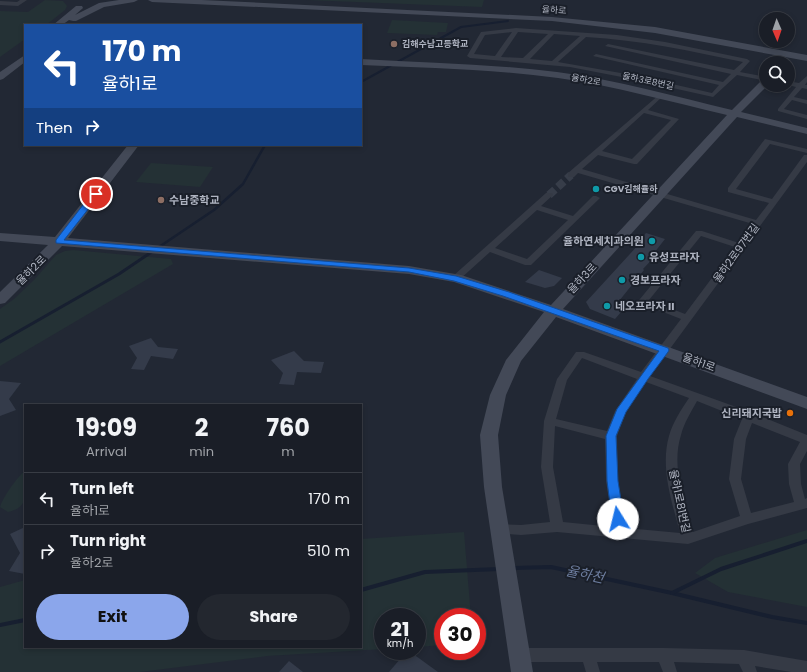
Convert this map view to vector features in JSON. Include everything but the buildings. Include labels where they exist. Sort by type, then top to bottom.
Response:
[{"type":"street","points":[[0,3],[18,4],[24,0]]},
{"type":"street","points":[[67,24],[97,0]]},
{"type":"street","points":[[73,19],[102,5],[134,0]]},
{"type":"street","name":"율하로","points":[[152,0],[552,19],[655,30],[807,54]]},
{"type":"street","name":"율하로","points":[[222,0],[554,16],[608,20],[650,25],[794,53],[807,58]]},
{"type":"street","points":[[58,24],[75,6],[88,1]]},
{"type":"street","points":[[497,58],[516,30]]},
{"type":"street","points":[[583,68],[554,63],[470,56],[483,34],[516,30],[617,37]]},
{"type":"street","points":[[525,60],[553,32]]},
{"type":"street","points":[[554,63],[586,34]]},
{"type":"street","points":[[574,77],[617,37]]},
{"type":"street","name":"율하3로8번길","points":[[583,68],[713,95],[747,61],[665,44],[617,37]]},
{"type":"street","points":[[608,46],[736,72],[759,78]]},
{"type":"street","points":[[0,69],[24,51]]},
{"type":"street","points":[[791,56],[794,53]]},
{"type":"street","name":"율하3로8번길","points":[[596,56],[724,84]]},
{"type":"street","points":[[0,78],[24,59]]},
{"type":"street","name":"율하2로","points":[[362,62],[385,62],[524,71],[574,77],[807,130]]},
{"type":"street","points":[[807,78],[804,87],[790,98],[780,110],[807,117]]},
{"type":"street","name":"율하3로","points":[[521,664],[493,488],[489,436],[498,395],[514,360],[552,310],[759,87]]},
{"type":"street","points":[[660,96],[574,173],[660,194],[758,224]]},
{"type":"street","points":[[790,98],[807,102]]},
{"type":"street","points":[[597,152],[634,162],[676,119],[643,111]]},
{"type":"street","points":[[774,202],[731,190],[768,141],[807,151]]},
{"type":"street","name":"율하2로","points":[[0,300],[58,242],[133,146]]},
{"type":"street","name":"율하2로97번길","points":[[611,436],[621,411],[644,376],[665,350],[807,157]]},
{"type":"street","points":[[456,278],[549,195]]},
{"type":"street","points":[[489,249],[528,263],[596,198]]},
{"type":"street","points":[[536,207],[574,219]]},
{"type":"street","points":[[688,318],[643,301],[699,233],[741,246]]},
{"type":"street","name":"율하1로","points":[[0,237],[381,267],[456,278],[665,350],[807,403]]},
{"type":"street","name":"율하1로81번길","points":[[501,535],[521,530],[557,527],[688,539],[747,519],[804,504],[795,484],[794,464],[807,440],[644,376],[580,354],[562,379],[550,421],[547,467],[557,527]]},
{"type":"street","name":"율하1로81번길","points":[[688,539],[675,487],[671,457],[675,435],[695,396]]},
{"type":"street","points":[[747,519],[735,479],[740,439],[749,416]]},
{"type":"street","points":[[550,421],[611,436],[612,481],[620,532]]},
{"type":"street","points":[[588,654],[593,672]]},
{"type":"street","points":[[521,664],[588,654],[664,655],[744,657],[807,668]]},
{"type":"street","points":[[664,655],[670,672]]},
{"type":"street","points":[[744,657],[750,672]]},
{"type":"shaded area","points":[[45,0],[63,1],[67,6],[65,10],[47,24],[24,24],[24,40],[0,57],[0,11],[28,12]]},
{"type":"shaded area","points":[[306,0],[484,0],[482,7]]},
{"type":"shaded area","points":[[392,20],[448,23],[446,32],[438,32],[437,35],[387,33]]},
{"type":"shaded area","points":[[151,163],[213,167],[200,187],[136,182]]},
{"type":"shaded area","points":[[73,250],[171,259],[173,264],[0,366],[0,309],[14,299],[34,280],[56,255],[65,251]]},
{"type":"shaded area","points":[[24,472],[24,500],[15,510],[8,512],[0,507],[14,482]]},
{"type":"shaded area","points":[[807,530],[807,607],[728,592],[695,573],[715,558]]},
{"type":"shaded area","points":[[464,532],[470,608],[434,608],[434,646],[426,646],[426,608],[374,608],[374,650],[267,656],[140,672],[0,672],[0,587],[24,580],[24,648],[362,648],[362,539]]},
{"type":"waterway","points":[[362,81],[461,27],[508,21]]},
{"type":"waterway","points":[[159,247],[214,210],[243,184],[264,146]]},
{"type":"waterway","points":[[0,342],[119,274],[153,251]]},
{"type":"waterway","points":[[672,593],[721,569],[807,541]]},
{"type":"waterway","name":"율하천","points":[[513,568],[551,567],[672,593]]},
{"type":"waterway","name":"율하천","points":[[362,590],[425,572],[499,569]]},
{"type":"waterway","name":"율하천","points":[[672,593],[772,617],[807,623]]},
{"type":"waterway","name":"율하천","points":[[0,625],[24,620]]},
{"type":"tunnel","points":[[549,195],[571,175]]},
{"type":"place","name":"김해수남고등학교","points":[[394,44]]},
{"type":"place","name":"CGV김해율하","points":[[596,189]]},
{"type":"place","name":"수남중학교","points":[[161,200]]},
{"type":"place","name":"율하연세치과의원","points":[[652,241]]},
{"type":"place","name":"유성프라자","points":[[641,257]]},
{"type":"place","name":"경보프라자","points":[[622,280]]},
{"type":"place","name":"네오프라자 II","points":[[607,306]]},
{"type":"place","name":"신리돼지국밥","points":[[790,413]]},
{"type":"route","points":[[96,194],[58,242],[374,266],[456,278],[665,350],[644,376],[621,411],[611,436],[612,481],[618,519]]}]
